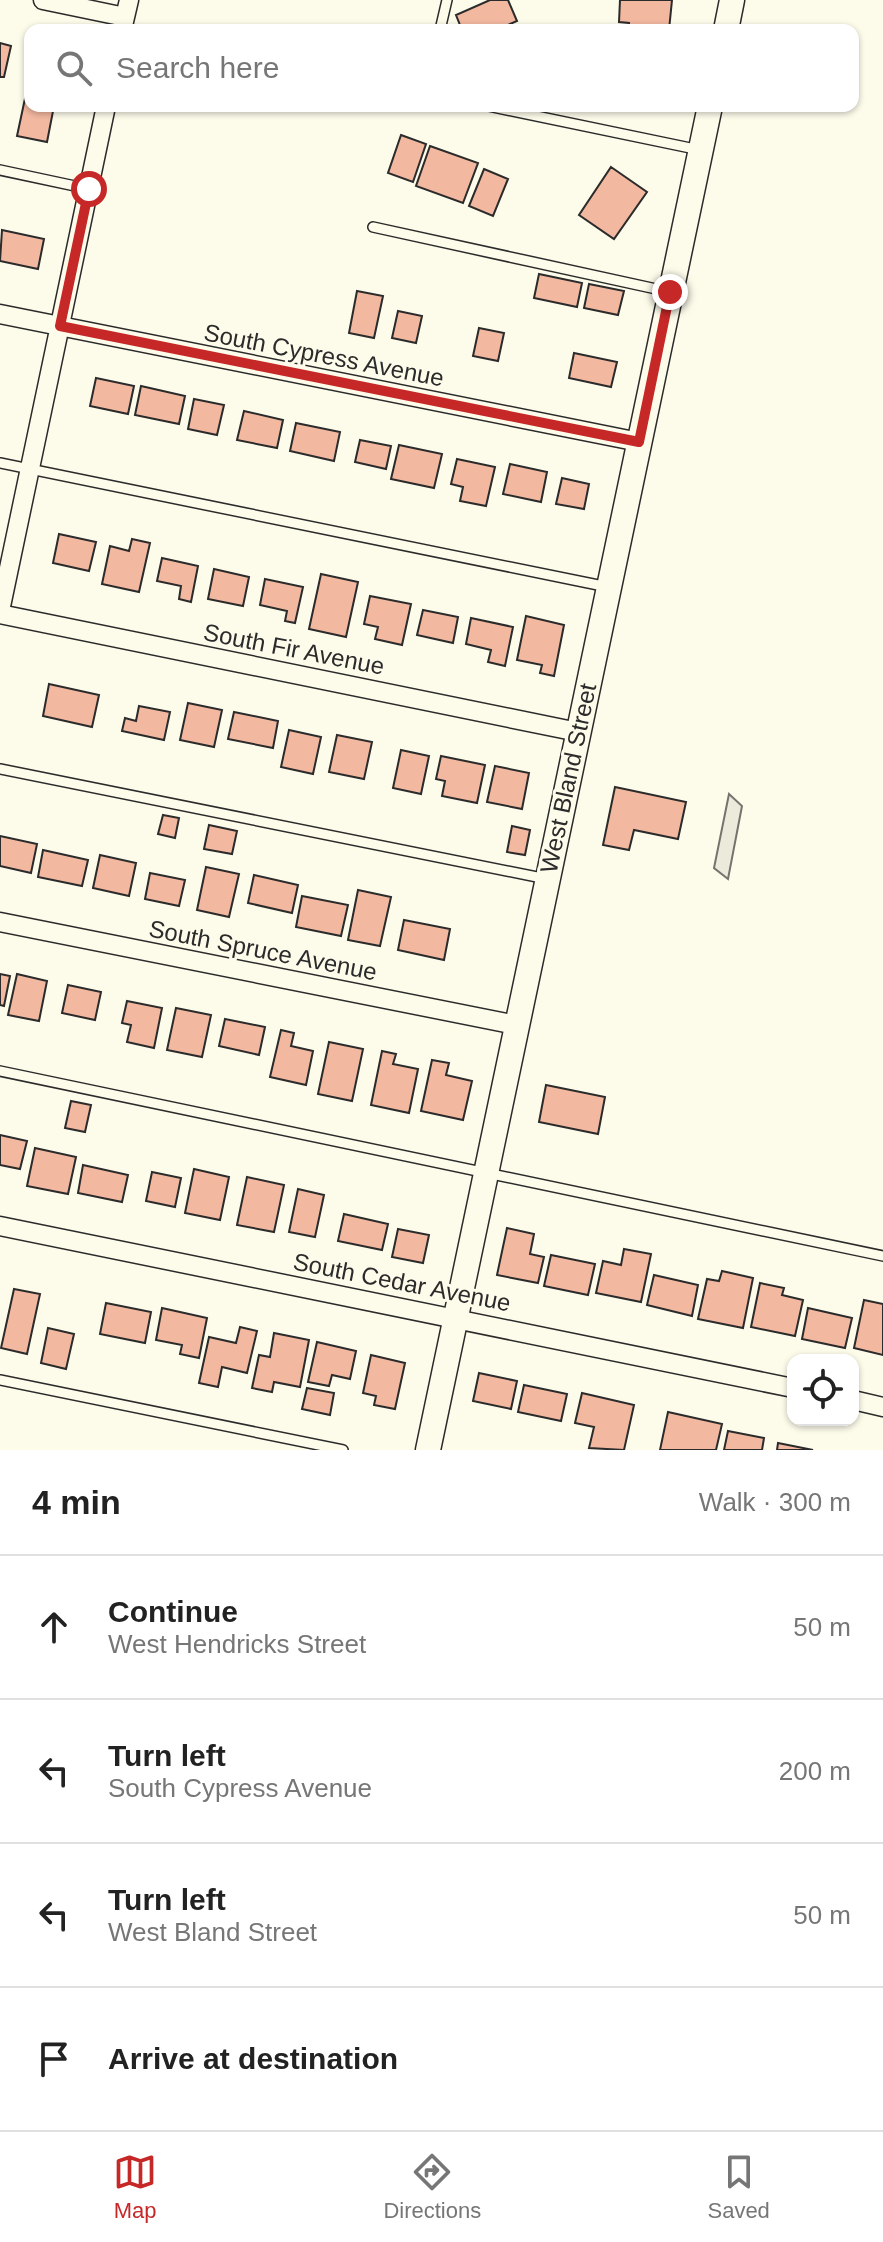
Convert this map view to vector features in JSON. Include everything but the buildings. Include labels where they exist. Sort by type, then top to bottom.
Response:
[{"type":"street","points":[[43,0],[125,16]]},
{"type":"street","points":[[727,24],[732,0]]},
{"type":"street","points":[[0,612],[105,112]]},
{"type":"street","name":"West Bland Street","points":[[428,1450],[709,112]]},
{"type":"street","name":"South Cypress Avenue","points":[[0,314],[639,442]]},
{"type":"street","name":"South Fir Avenue","points":[[0,612],[578,732]]},
{"type":"street","name":"South Spruce Avenue","points":[[0,922],[516,1025]]},
{"type":"street","name":"South Cedar Avenue","points":[[0,1226],[787,1387]]},
{"type":"street","points":[[859,1401],[883,1407]]},
{"type":"lane","points":[[441,24],[447,0]]},
{"type":"lane","points":[[517,112],[701,150]]},
{"type":"lane","points":[[0,170],[89,189]]},
{"type":"lane","points":[[373,227],[670,292]]},
{"type":"lane","points":[[0,463],[608,587]]},
{"type":"lane","points":[[0,769],[547,879]]},
{"type":"lane","points":[[0,1071],[883,1256]]},
{"type":"lane","points":[[0,1380],[343,1450]]},
{"type":"shaded area","points":[[729,794],[742,806],[728,879],[714,868]]},
{"type":"route","points":[[89,189],[60,326],[639,442],[670,292]]}]
